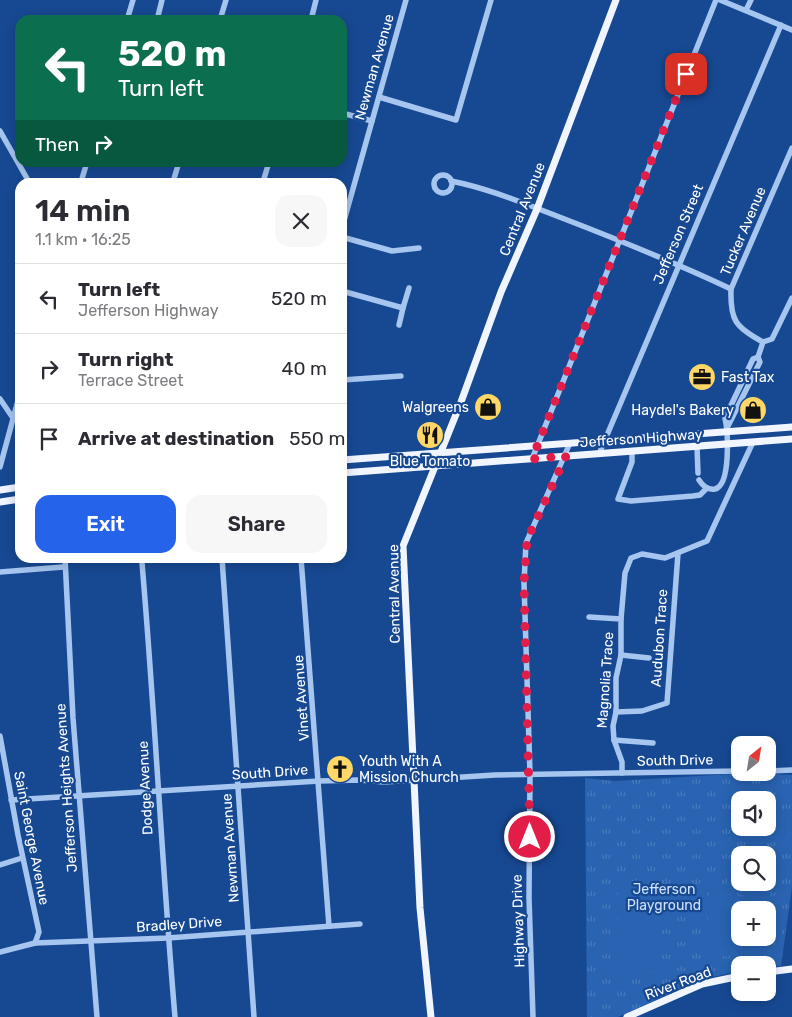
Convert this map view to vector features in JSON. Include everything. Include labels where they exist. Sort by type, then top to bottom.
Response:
[{"type":"main road","name":"Central Avenue","points":[[431,1017],[421,916],[403,546],[501,292],[537,209],[616,0]]},
{"type":"main road","name":"Jefferson Highway","points":[[347,460],[605,441],[727,429],[792,427]]},
{"type":"main road","name":"Jefferson Highway","points":[[347,473],[792,439]]},
{"type":"main road","points":[[0,490],[15,488]]},
{"type":"main road","points":[[0,502],[15,500]]},
{"type":"main road","points":[[776,971],[792,969]]},
{"type":"main road","name":"River Road","points":[[627,1017],[702,984],[731,978]]},
{"type":"street","points":[[128,15],[133,0]]},
{"type":"street","points":[[158,15],[162,0]]},
{"type":"street","points":[[222,15],[226,0]]},
{"type":"street","points":[[312,15],[316,0]]},
{"type":"street","name":"Newman Avenue","points":[[347,210],[406,0]]},
{"type":"street","points":[[379,97],[456,120],[492,0]]},
{"type":"street","points":[[532,459],[716,0]]},
{"type":"street","points":[[720,0],[792,30]]},
{"type":"street","points":[[746,10],[751,0]]},
{"type":"street","name":"Jefferson Street","points":[[599,454],[781,25]]},
{"type":"street","points":[[347,114],[372,121]]},
{"type":"street","points":[[0,131],[15,157]]},
{"type":"street","name":"Tucker Avenue","points":[[763,342],[747,334],[734,318],[730,309],[731,289],[792,148]]},
{"type":"street","points":[[20,167],[27,178]]},
{"type":"street","points":[[451,180],[494,191],[619,240],[731,289]]},
{"type":"street","points":[[347,238],[392,251],[419,248]]},
{"type":"street","points":[[399,325],[409,288]]},
{"type":"street","points":[[347,292],[403,308]]},
{"type":"street","points":[[632,452],[632,462],[618,499],[631,501],[700,495],[707,488],[718,488],[723,484],[726,475],[727,429],[760,362],[758,357],[763,342],[772,339],[792,298]]},
{"type":"street","points":[[347,380],[401,376]]},
{"type":"street","points":[[0,399],[13,418]]},
{"type":"street","points":[[0,467],[15,412]]},
{"type":"street","points":[[620,619],[625,573],[631,558],[642,554],[665,558],[707,541],[753,442]]},
{"type":"street","name":"Highway Drive","points":[[533,1017],[529,898],[530,774],[524,583],[526,543],[566,456],[570,443]]},
{"type":"street","points":[[696,446],[698,477],[707,488]]},
{"type":"street","name":"Audubon Trace","points":[[616,712],[642,711],[667,703],[678,553]]},
{"type":"street","name":"Jefferson Heights Avenue","points":[[64,563],[79,796],[97,1017]]},
{"type":"street","name":"Dodge Avenue","points":[[142,563],[152,676],[157,792],[175,1017]]},
{"type":"street","name":"Newman Avenue","points":[[222,563],[254,1017]]},
{"type":"street","name":"Vinet Avenue","points":[[301,563],[329,926]]},
{"type":"street","points":[[0,572],[64,567]]},
{"type":"street","name":"Magnolia Trace","points":[[589,617],[620,619],[621,655],[616,678],[616,712],[613,726],[614,740],[622,762],[622,773]]},
{"type":"street","points":[[621,655],[649,658]]},
{"type":"street","name":"Saint George Avenue","points":[[0,736],[2,757],[22,858],[39,932],[35,943]]},
{"type":"street","points":[[614,740],[652,743]]},
{"type":"street","points":[[776,771],[792,770]]},
{"type":"street","name":"South Drive","points":[[11,800],[319,781],[414,780],[530,774],[731,772]]},
{"type":"street","points":[[0,865],[22,858]]},
{"type":"street","name":"Bradley Drive","points":[[0,952],[35,943],[168,938],[360,924]]},
{"type":"green space","name":"Jefferson Playground","points":[[731,774],[731,781],[776,781],[776,774],[792,775],[792,887],[781,966],[776,966],[776,956],[731,956],[731,973],[699,980],[618,1017],[587,1017],[585,778],[615,781]]},
{"type":"green space","points":[[776,805],[792,829],[787,835],[774,842],[757,843],[737,836],[776,836]]},
{"type":"green space","points":[[731,813],[731,831],[722,821]]},
{"type":"green space","points":[[776,857],[782,858],[776,877]]},
{"type":"green space","points":[[731,877],[731,891],[772,891],[769,901],[759,901],[725,889]]},
{"type":"green space","points":[[618,888],[657,889],[657,971],[617,971]]},
{"type":"green space","points":[[709,888],[723,890],[746,901],[731,901],[731,946],[774,946],[773,956],[712,956],[707,958]]},
{"type":"place","name":"Fast Tax","points":[[702,377]]},
{"type":"place","name":"Walgreens","points":[[488,407]]},
{"type":"place","name":"Haydel's Bakery","points":[[753,410]]},
{"type":"place","name":"Blue Tomato","points":[[430,435]]},
{"type":"place","name":"Youth With A Mission Church","points":[[340,769]]},
{"type":"route","points":[[530,837],[524,583],[526,543],[566,456],[532,459],[686,74]]}]
